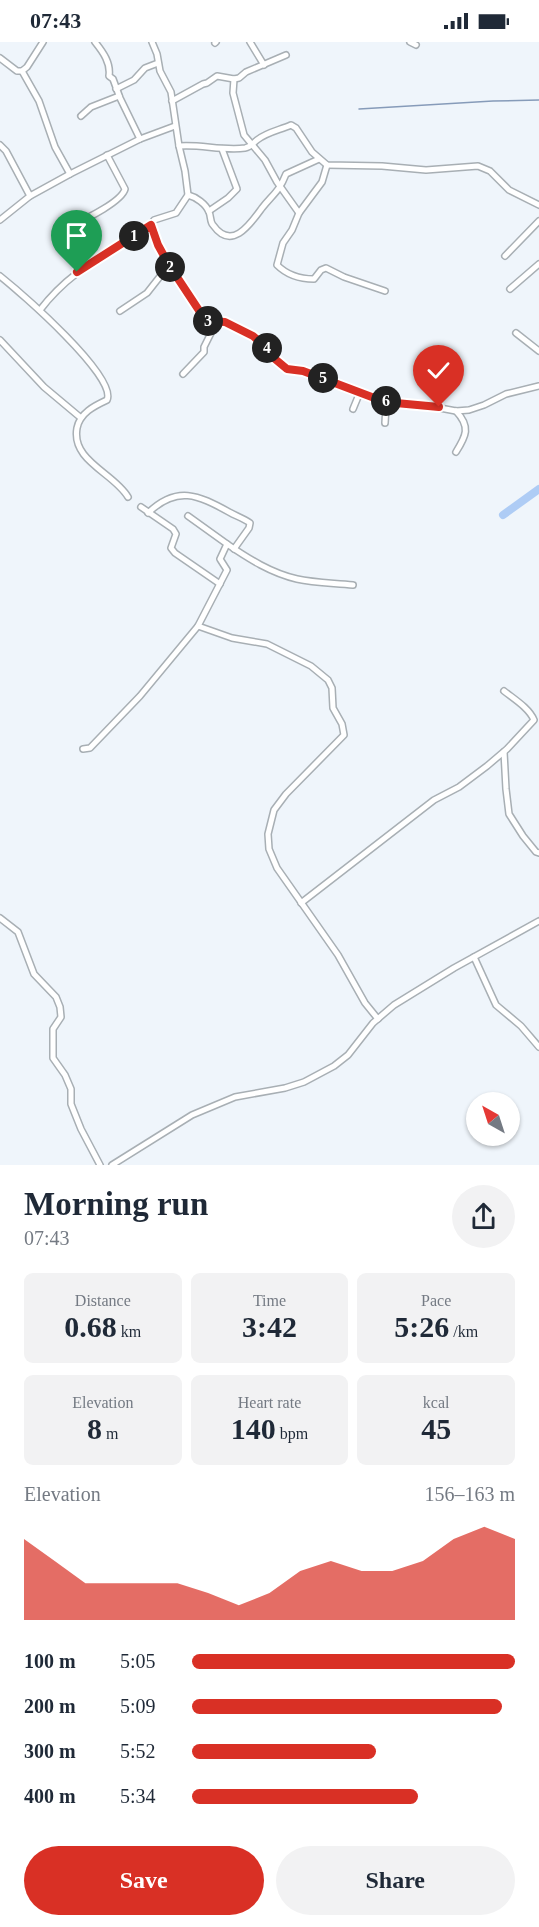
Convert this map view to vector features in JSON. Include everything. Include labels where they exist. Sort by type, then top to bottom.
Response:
[{"type":"street","points":[[0,58],[17,70],[22,70],[27,67],[43,42]]},
{"type":"street","points":[[95,42],[103,51],[110,69],[109,76],[113,79],[140,139]]},
{"type":"street","points":[[40,310],[54,293],[77,272],[151,225],[153,221],[176,213],[188,195],[170,88],[160,71],[152,42]]},
{"type":"street","points":[[250,42],[264,65]]},
{"type":"street","points":[[410,42],[416,45]]},
{"type":"street","points":[[172,101],[217,76],[234,79],[286,55]]},
{"type":"street","points":[[116,88],[134,80],[145,68],[158,63]]},
{"type":"street","points":[[22,70],[39,101],[55,147],[70,174]]},
{"type":"street","points":[[234,79],[233,93],[244,135],[265,160],[299,213]]},
{"type":"street","points":[[81,116],[91,107],[119,96]]},
{"type":"street","points":[[179,146],[247,148],[274,130],[291,125],[307,146],[327,165],[426,170],[478,165],[490,171],[509,190],[539,205]]},
{"type":"street","points":[[0,219],[30,196],[70,174],[140,139],[175,126]]},
{"type":"street","points":[[0,145],[6,151],[30,196]]},
{"type":"street","points":[[209,211],[237,189],[222,149]]},
{"type":"street","points":[[57,227],[74,224],[123,195],[125,189],[107,155]]},
{"type":"street","points":[[188,195],[195,196],[209,211],[212,224],[223,234],[234,236],[247,229],[262,207],[281,187],[286,174],[320,159]]},
{"type":"street","points":[[327,165],[322,182],[299,213],[292,230],[283,243],[277,265],[286,273],[306,279],[314,279],[321,270],[326,268],[344,277],[385,291]]},
{"type":"street","points":[[12,177],[18,173]]},
{"type":"street","points":[[505,256],[539,221]]},
{"type":"street","points":[[151,225],[158,245],[169,265],[203,318],[225,322],[253,336],[287,369],[303,371],[385,402],[424,405],[456,411],[484,405],[506,394],[539,386]]},
{"type":"street","points":[[510,289],[539,264]]},
{"type":"street","points":[[120,311],[147,293],[169,265]]},
{"type":"street","points":[[0,276],[40,310],[87,360],[108,390],[107,400],[96,405],[81,418],[75,436],[79,447],[89,461],[116,483],[128,498]]},
{"type":"street","points":[[183,374],[204,352],[204,347],[213,329],[212,321]]},
{"type":"street","points":[[516,333],[539,351]]},
{"type":"street","points":[[0,340],[44,387],[81,418]]},
{"type":"street","points":[[353,409],[360,392]]},
{"type":"street","points":[[385,402],[385,423]]},
{"type":"street","points":[[456,411],[466,430],[465,437],[456,453]]},
{"type":"street","points":[[148,513],[156,505],[175,497],[189,494],[201,497],[250,523],[234,549]]},
{"type":"street","points":[[141,507],[176,534],[171,548],[175,553],[220,584]]},
{"type":"street","points":[[188,516],[226,544],[271,571],[299,579],[353,585]]},
{"type":"street","points":[[83,749],[90,748],[140,696],[198,626],[227,570],[220,559],[226,544]]},
{"type":"street","points":[[198,626],[232,638],[267,644],[311,666],[328,680],[332,688],[333,708],[342,724],[344,735],[286,794],[274,810],[268,834],[269,849],[277,868],[338,955],[365,1003],[378,1019]]},
{"type":"street","points":[[301,903],[434,800],[459,787],[504,752],[534,720],[523,706],[504,691]]},
{"type":"street","points":[[504,752],[509,814],[523,836],[539,853]]},
{"type":"street","points":[[0,918],[18,932],[34,974],[56,997],[61,1017],[53,1029],[53,1059],[65,1075],[70,1089],[71,1104],[100,1165]]},
{"type":"street","points":[[112,1165],[192,1115],[236,1097],[265,1093],[304,1082],[334,1066],[348,1055],[378,1019],[394,1005],[539,921]]},
{"type":"street","points":[[474,957],[496,1005],[521,1026],[539,1047]]},
{"type":"waterway","points":[[359,109],[539,100]]},
{"type":"waterway","points":[[503,515],[539,489]]},
{"type":"route","points":[[77,272],[151,225],[158,245],[169,265],[206,321],[225,322],[253,336],[287,369],[303,371],[385,402],[439,407]]}]
